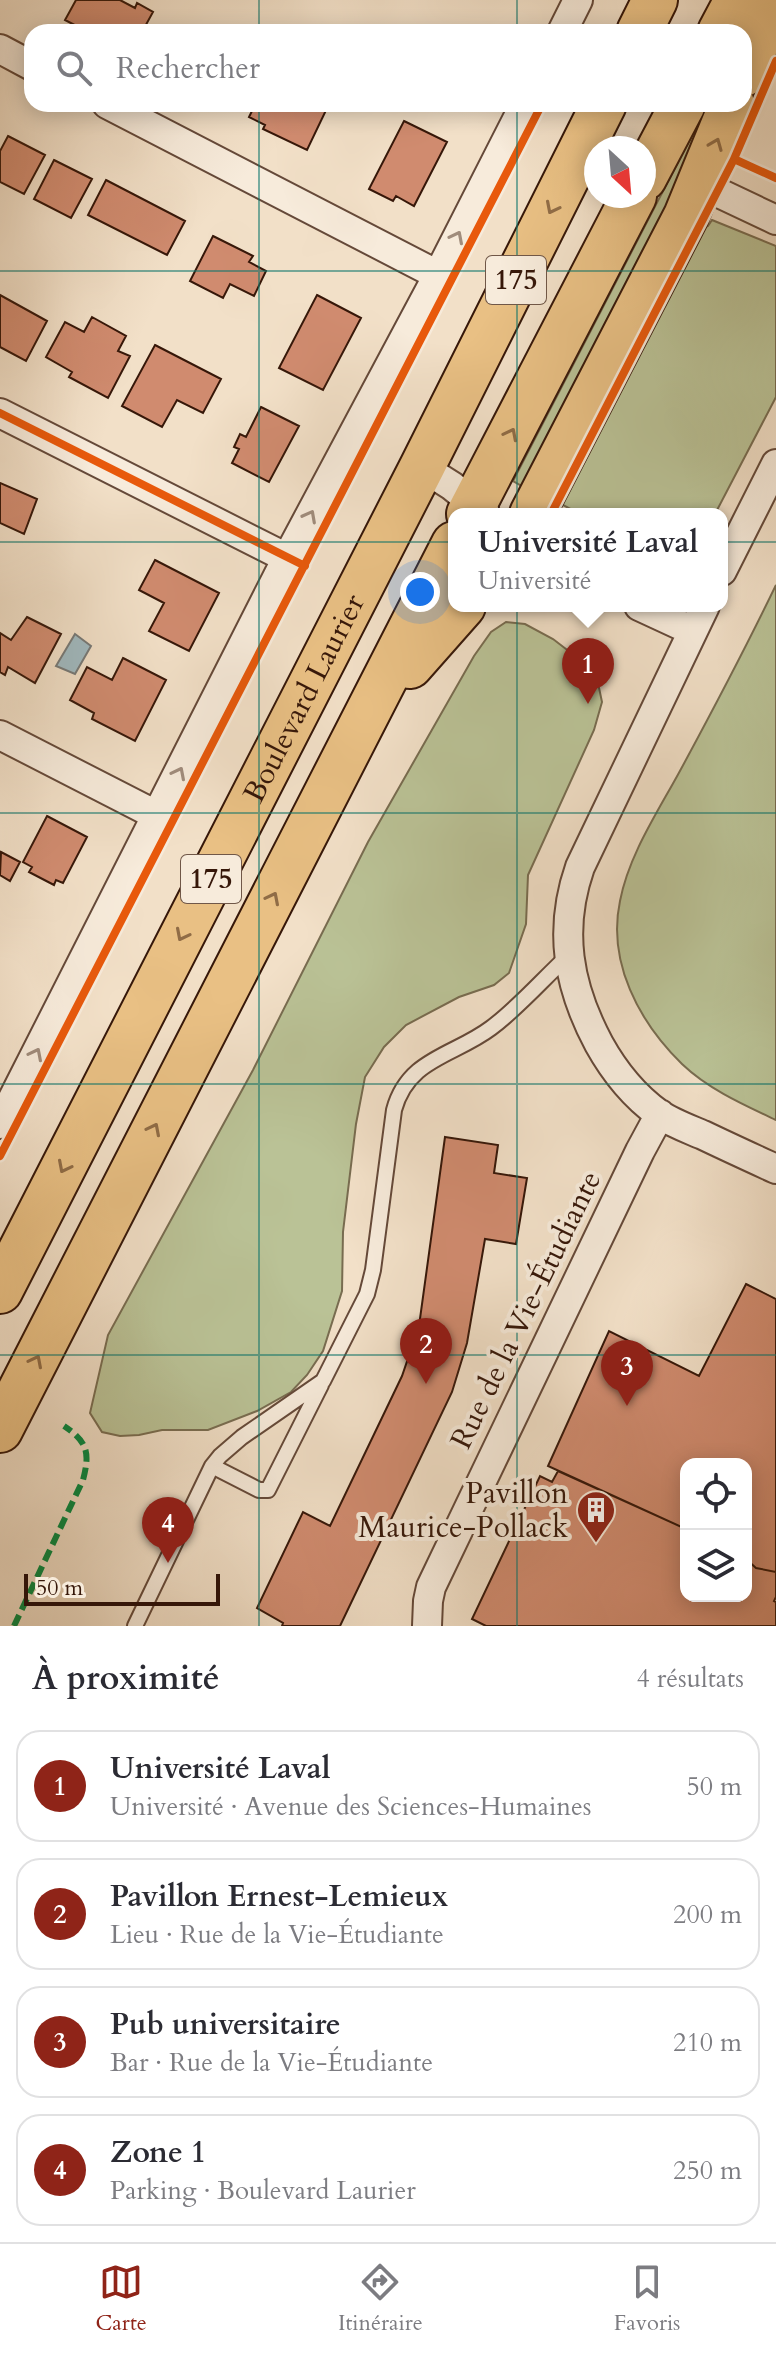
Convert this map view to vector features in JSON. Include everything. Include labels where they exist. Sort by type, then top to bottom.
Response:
[{"type":"main road","points":[[643,24],[655,0]]},
{"type":"main road","points":[[724,24],[737,0]]},
{"type":"main road","points":[[752,54],[774,0]]},
{"type":"main road","name":"Boulevard Laurier","points":[[0,1291],[600,112]]},
{"type":"main road","points":[[656,155],[679,112]]},
{"type":"main road","points":[[535,508],[686,216],[729,112]]},
{"type":"main road","name":"175","points":[[478,508],[628,208]]},
{"type":"main road","name":"175","points":[[0,1430],[448,556]]},
{"type":"main road","points":[[359,731],[458,612]]},
{"type":"street","points":[[566,24],[578,0]]},
{"type":"street","points":[[0,49],[24,62]]},
{"type":"street","points":[[122,112],[438,275]]},
{"type":"street","points":[[0,1124],[287,558],[521,112]]},
{"type":"street","points":[[700,184],[776,220]]},
{"type":"street","points":[[0,413],[287,558]]},
{"type":"street","points":[[728,559],[776,464]]},
{"type":"street","points":[[422,467],[473,508]]},
{"type":"street","points":[[669,612],[699,618],[580,867],[571,891],[568,956],[578,1000],[609,1062],[630,1088],[660,1114],[776,1169]]},
{"type":"street","points":[[0,735],[158,816]]},
{"type":"street","name":"Rue de la Vie-Étudiante","points":[[427,1626],[431,1587],[660,1114]]},
{"type":"lane","points":[[212,1466],[259,1490],[268,1490],[371,1283],[394,1110],[406,1082],[424,1066],[493,1027],[568,956]]},
{"type":"lane","points":[[135,1626],[212,1466],[242,1437],[323,1381]]},
{"type":"green space","points":[[704,112],[713,112],[529,490],[513,481]]},
{"type":"green space","points":[[712,220],[776,246],[776,397],[718,508],[569,508],[561,504],[703,228]]},
{"type":"green space","points":[[776,585],[776,1120],[703,1081],[666,1047],[630,990],[618,946],[617,924],[624,884],[637,849]]},
{"type":"green space","points":[[506,622],[525,624],[553,639],[588,666],[598,683],[602,702],[594,730],[528,875],[526,924],[509,973],[494,985],[459,997],[406,1025],[384,1047],[365,1077],[343,1232],[342,1291],[323,1351],[291,1392],[257,1411],[208,1430],[162,1430],[120,1436],[102,1432],[90,1413],[108,1335],[253,1070],[368,842],[474,656],[491,632]]},
{"type":"water","points":[[75,634],[91,646],[75,674],[56,666]]},
{"type":"building","points":[[76,0],[120,0],[135,8],[137,3],[153,12],[146,24],[73,24],[65,20]]},
{"type":"building","points":[[252,112],[325,112],[307,150],[263,129],[265,125],[249,117]]},
{"type":"building","points":[[404,121],[447,142],[414,206],[396,196],[393,201],[369,189]]},
{"type":"building","points":[[8,136],[45,155],[24,194],[0,182],[0,151]]},
{"type":"building","points":[[54,160],[92,179],[71,218],[34,199]]},
{"type":"building","points":[[106,180],[185,221],[167,255],[88,215]]},
{"type":"building","points":[[213,236],[253,256],[249,262],[266,271],[254,296],[230,284],[223,298],[190,281]]},
{"type":"building","points":[[0,295],[47,321],[26,361],[0,347]]},
{"type":"building","points":[[317,295],[361,318],[323,390],[279,368]]},
{"type":"building","points":[[92,317],[126,336],[118,351],[130,356],[108,398],[69,377],[72,372],[46,357],[65,322],[84,332]]},
{"type":"building","points":[[155,345],[221,379],[203,413],[177,400],[162,427],[122,406]]},
{"type":"building","points":[[261,407],[299,426],[269,482],[232,463],[239,449],[234,447],[240,434],[246,437]]},
{"type":"building","points":[[0,483],[37,499],[24,534],[0,523]]},
{"type":"building","points":[[155,560],[219,593],[189,651],[149,631],[164,603],[139,590]]},
{"type":"building","points":[[27,617],[61,634],[35,683],[8,667],[5,675],[0,672],[0,633],[11,640]]},
{"type":"building","points":[[123,658],[166,680],[135,741],[92,719],[94,713],[70,700],[87,667],[112,680]]},
{"type":"building","points":[[47,816],[87,837],[63,883],[56,880],[54,885],[29,872],[32,867],[23,862]]},
{"type":"building","points":[[1,852],[20,862],[10,881],[0,875]]},
{"type":"building","points":[[445,1137],[498,1145],[494,1173],[527,1178],[516,1244],[485,1239],[467,1343],[452,1392],[340,1626],[282,1626],[283,1623],[257,1608],[303,1512],[330,1526],[402,1376],[419,1326]]},
{"type":"building","points":[[746,1284],[776,1299],[776,1572],[752,1564],[752,1458],[680,1458],[680,1526],[548,1466],[609,1331],[699,1376]]},
{"type":"building","name":"Pavillon Maurice-Pollack","points":[[558,1471],[680,1526],[680,1602],[752,1602],[752,1564],[776,1572],[776,1626],[486,1626],[472,1619],[540,1476],[552,1482]]},
{"type":"marked path","points":[[14,1626],[83,1480],[85,1449],[78,1437],[64,1426]]},
{"type":"cycle path","points":[[776,61],[734,159],[776,178]]},
{"type":"cycle path","points":[[0,1156],[538,112]]},
{"type":"cycle path","points":[[554,508],[734,159]]},
{"type":"cycle path","points":[[0,413],[305,566]]},
{"type":"place","name":"Université Laval","points":[[588,704]]},
{"type":"place","name":"Pavillon Ernest-Lemieux","points":[[426,1384]]},
{"type":"place","name":"Pub universitaire","points":[[627,1406]]},
{"type":"place","name":"Pavillon Maurice-Pollack","points":[[596,1544]]},
{"type":"place","name":"Zone 1","points":[[168,1563]]}]
